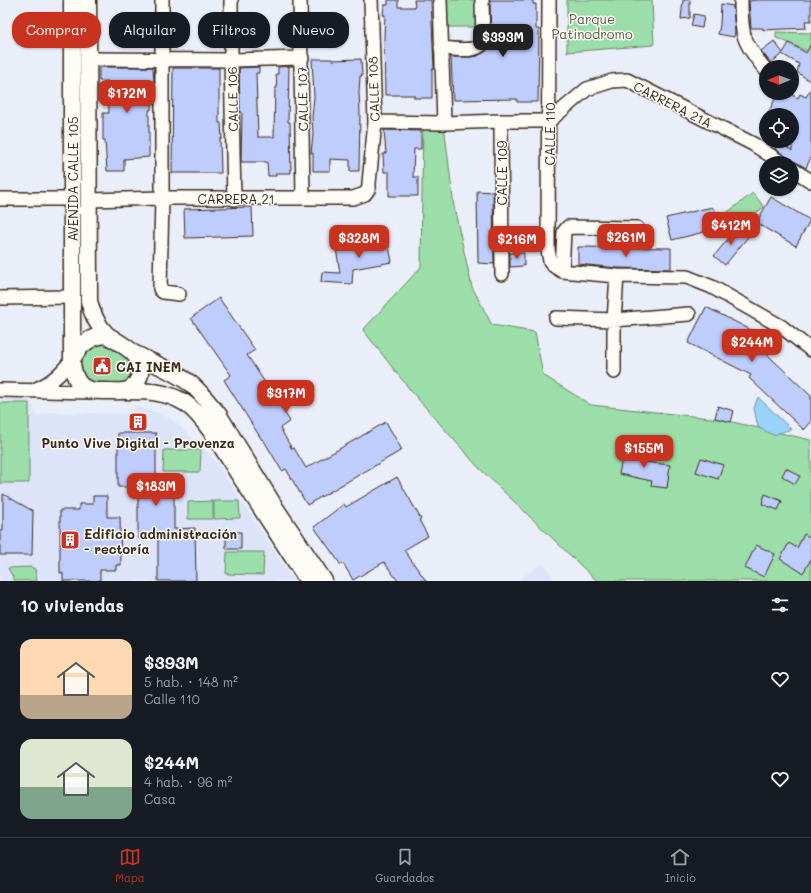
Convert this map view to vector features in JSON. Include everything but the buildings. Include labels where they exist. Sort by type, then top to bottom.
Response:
[{"type":"main road","name":"AVENIDA CALLE 105","points":[[72,0],[73,358]]},
{"type":"main road","name":"AVENIDA CALLE 105","points":[[88,0],[89,301],[96,321],[107,335]]},
{"type":"main road","points":[[308,581],[229,459],[198,416],[186,404],[168,395],[157,392],[126,390],[93,392],[86,390],[79,383],[73,369],[73,358],[80,346],[93,338],[107,335],[135,354],[190,384],[208,402],[226,426],[296,540],[324,581]]},
{"type":"main road","points":[[126,390],[137,382],[140,375],[141,368],[139,360],[135,354]]},
{"type":"street","points":[[162,0],[163,59],[160,289],[163,292],[179,294]]},
{"type":"street","name":"CALLE 106","points":[[231,0],[234,198]]},
{"type":"street","name":"CALLE 107","points":[[300,0],[303,198]]},
{"type":"street","name":"CALLE 108","points":[[369,178],[375,122],[371,0]]},
{"type":"street","points":[[440,0],[440,48],[444,123]]},
{"type":"street","points":[[440,48],[477,49],[481,46],[483,43],[482,0]]},
{"type":"street","name":"CALLE 110","points":[[549,0],[548,250],[550,261],[558,268]]},
{"type":"street","points":[[741,0],[741,24],[745,40],[759,61]]},
{"type":"street","points":[[88,59],[231,60],[302,58]]},
{"type":"street","name":"CARRERA 21A","points":[[549,121],[587,89],[612,81],[627,80],[753,144],[771,156]]},
{"type":"street","name":"CALLE 109","points":[[501,121],[502,274]]},
{"type":"street","points":[[375,122],[444,123],[549,121]]},
{"type":"street","points":[[799,173],[811,181]]},
{"type":"street","name":"CARRERA 21","points":[[89,200],[162,198],[353,198],[365,194],[369,188],[369,178]]},
{"type":"street","points":[[0,199],[72,199]]},
{"type":"street","points":[[637,228],[568,227],[564,232],[558,268],[617,276],[687,277],[712,287],[782,327],[811,350]]},
{"type":"street","points":[[614,372],[614,320],[617,276]]},
{"type":"street","points":[[0,298],[72,297]]},
{"type":"street","points":[[556,318],[614,320],[689,314]]},
{"type":"street","points":[[32,390],[54,379],[73,358]]},
{"type":"street","points":[[0,390],[93,392]]},
{"type":"shaded area","points":[[0,399],[30,399],[37,416],[49,412],[133,414],[134,406],[160,413],[178,424],[214,459],[294,581],[0,581]]},
{"type":"shaded area","points":[[543,563],[555,581],[517,581]]},
{"type":"green space","points":[[440,0],[480,0],[481,27],[440,27]]},
{"type":"green space","name":"Parque Patinodromo","points":[[567,0],[652,0],[654,45],[567,52]]},
{"type":"green space","points":[[776,32],[811,33],[811,53],[776,38]]},
{"type":"green space","points":[[423,119],[444,125],[454,207],[472,287],[492,325],[535,332],[543,375],[591,405],[719,419],[811,440],[811,581],[597,581],[478,467],[411,391],[363,330],[421,267]]},
{"type":"green space","points":[[753,193],[764,207],[736,229],[725,214]]},
{"type":"green space","points":[[105,342],[129,355],[135,374],[123,385],[93,387],[82,378],[79,361],[89,347]]},
{"type":"green space","points":[[0,403],[29,403],[29,483],[0,483]]},
{"type":"green space","points":[[164,450],[201,450],[200,472],[163,472]]},
{"type":"green space","points":[[213,501],[213,519],[188,519],[188,502]]},
{"type":"green space","points":[[214,501],[239,501],[240,518],[214,519]]},
{"type":"green space","points":[[227,552],[264,552],[263,575],[226,574]]},
{"type":"green space","points":[[31,567],[35,569],[37,581],[15,581],[8,568]]},
{"type":"water","points":[[758,397],[791,429],[773,435],[758,427],[754,408]]},
{"type":"place","name":"CAI INEM","points":[[102,366]]},
{"type":"place","name":"Punto Vive Digital - Provenza","points":[[138,422]]},
{"type":"place","name":"Edificio administración - rectoría","points":[[70,540]]}]
